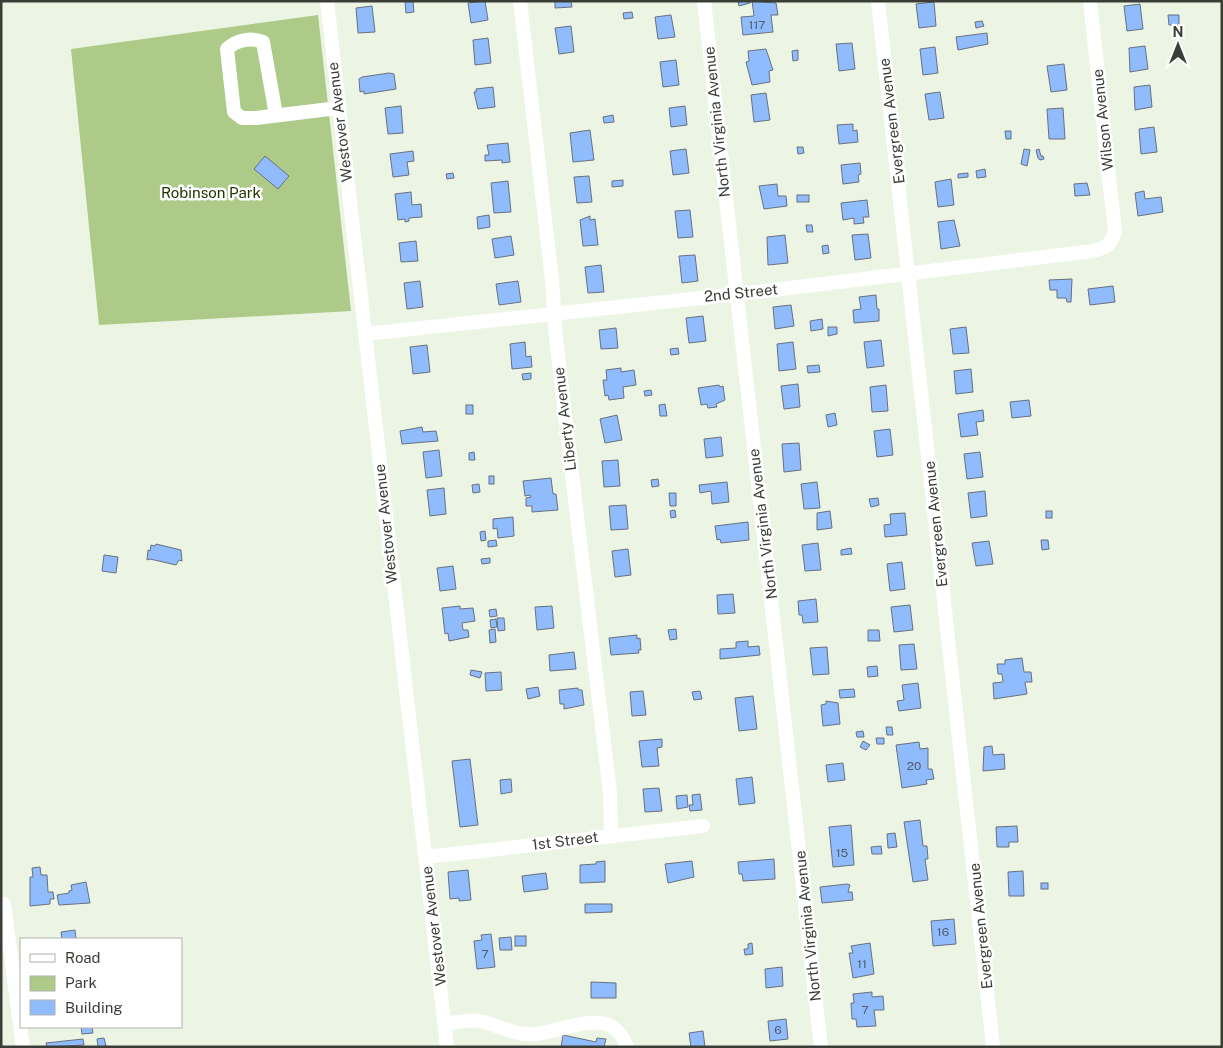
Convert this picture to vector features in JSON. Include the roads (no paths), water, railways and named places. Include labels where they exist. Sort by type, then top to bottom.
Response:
[{"type":"street","name":"Westover Avenue","points":[[326,1],[446,1024],[447,1047]]},
{"type":"street","name":"Liberty Avenue","points":[[520,1],[610,793],[611,836]]},
{"type":"street","name":"North Virginia Avenue","points":[[704,1],[821,1047]]},
{"type":"street","name":"Evergreen Avenue","points":[[878,1],[993,1047]]},
{"type":"street","name":"Wilson Avenue","points":[[1090,1],[1115,232],[1113,239]]},
{"type":"street","points":[[276,115],[263,42],[256,39],[234,42],[227,49],[234,112],[242,118],[276,115],[338,108]]},
{"type":"street","name":"2nd Street","points":[[365,334],[736,294],[1093,251],[1104,248],[1113,239]]},
{"type":"street","name":"1st Street","points":[[426,858],[703,826]]},
{"type":"street","points":[[4,904],[20,1024]]},
{"type":"street","points":[[446,1024],[480,1021],[496,1028],[535,1034],[579,1025],[603,1024],[610,1026],[624,1040],[626,1047]]},
{"type":"street","points":[[20,1028],[23,1047]]},
{"type":"park label","name":"Robinson Park","points":[[211,193]]}]
